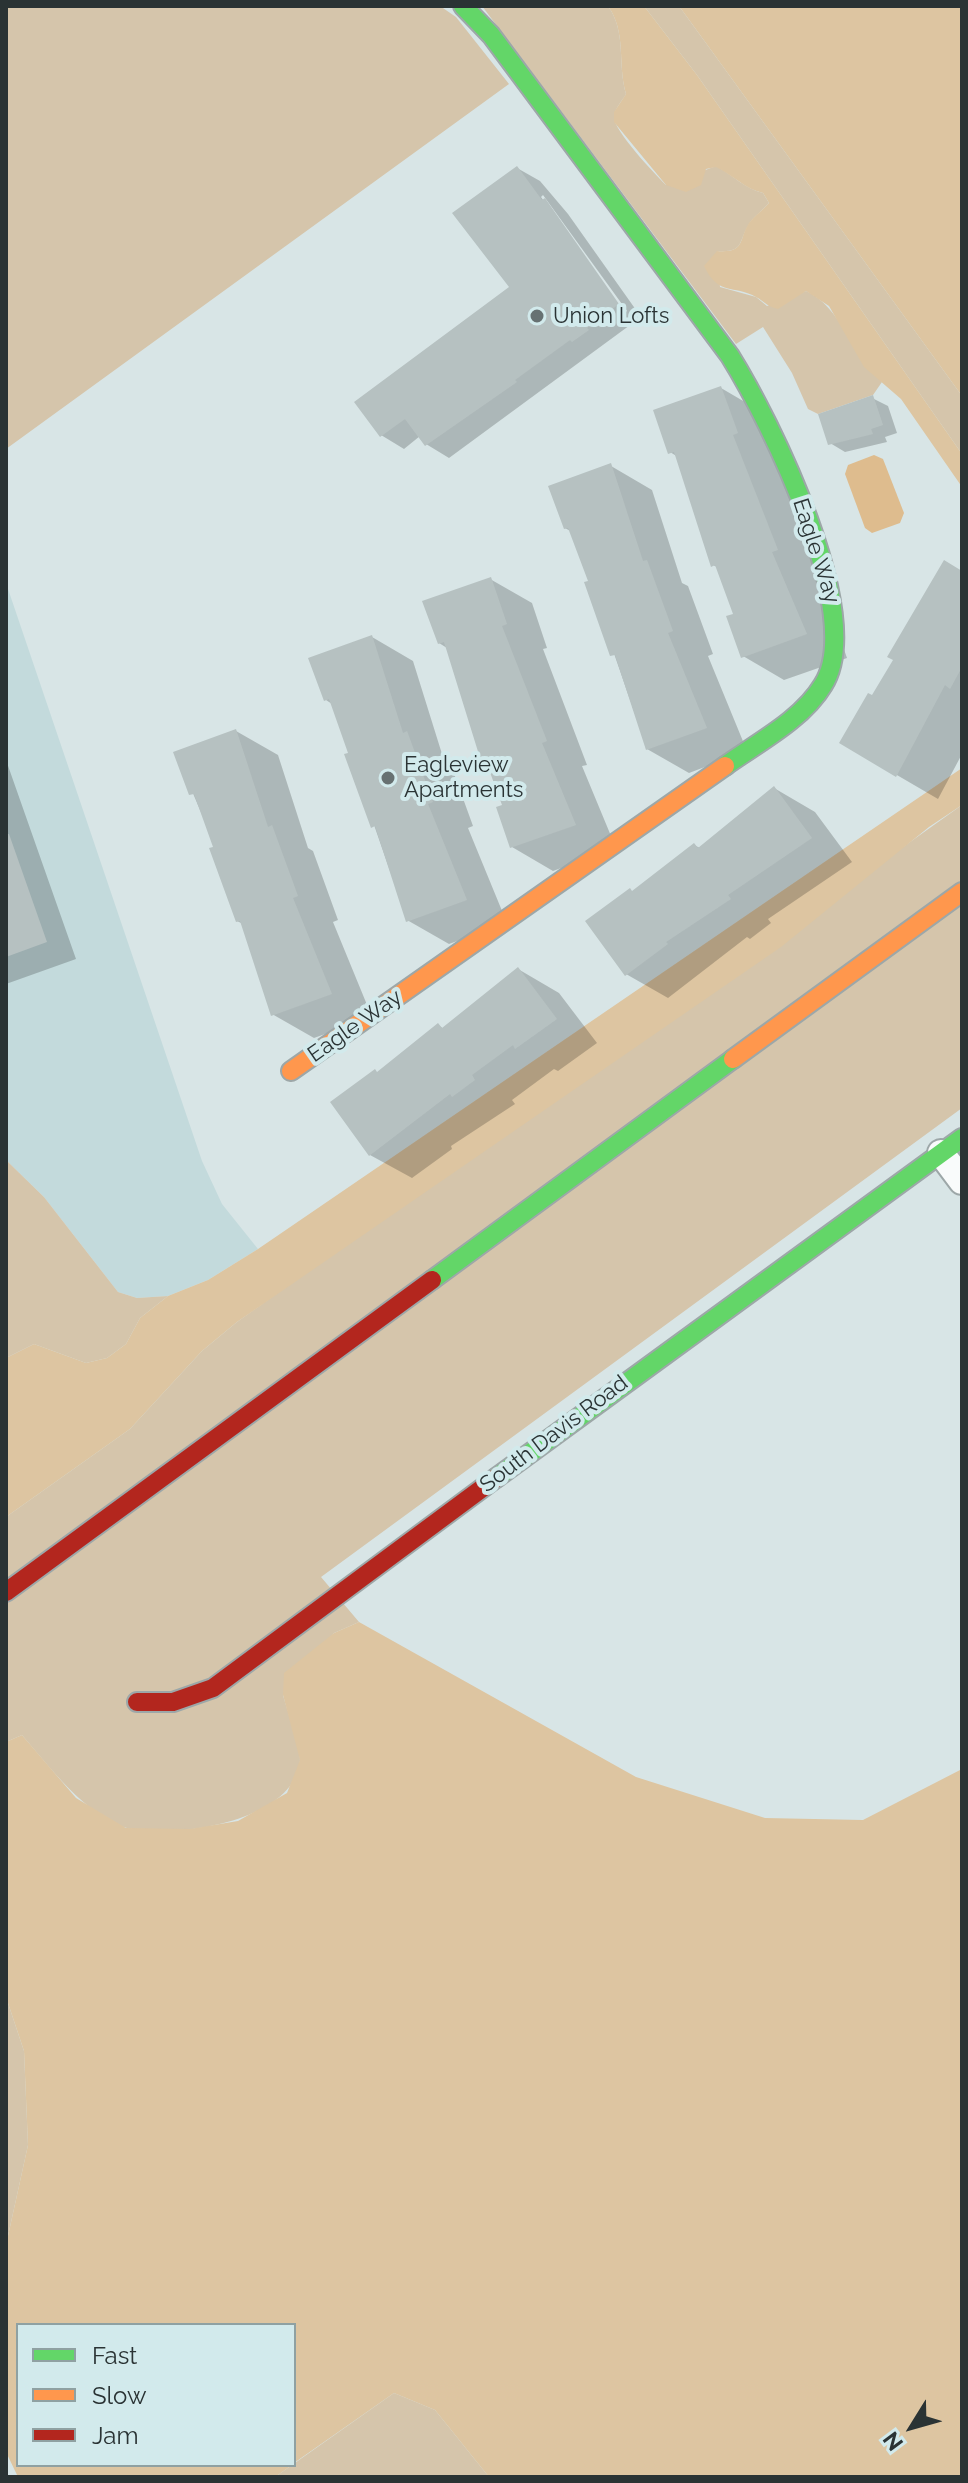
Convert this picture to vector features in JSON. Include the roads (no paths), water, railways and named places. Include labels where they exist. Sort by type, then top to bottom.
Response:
[{"type":"street","name":"Eagle Way","points":[[291,1071],[785,724],[823,686],[836,647],[832,592],[778,441],[758,400],[730,356],[542,101],[491,35],[463,6]]},
{"type":"street","points":[[6,1592],[962,892]]},
{"type":"street","points":[[952,1146],[962,1181]]},
{"type":"street","name":"South Davis Road","points":[[137,1702],[173,1702],[213,1688],[665,1352],[952,1146]]},
{"type":"place","name":"Union Lofts","points":[[537,316]]},
{"type":"place","name":"Eagleview Apartments","points":[[388,778]]}]
